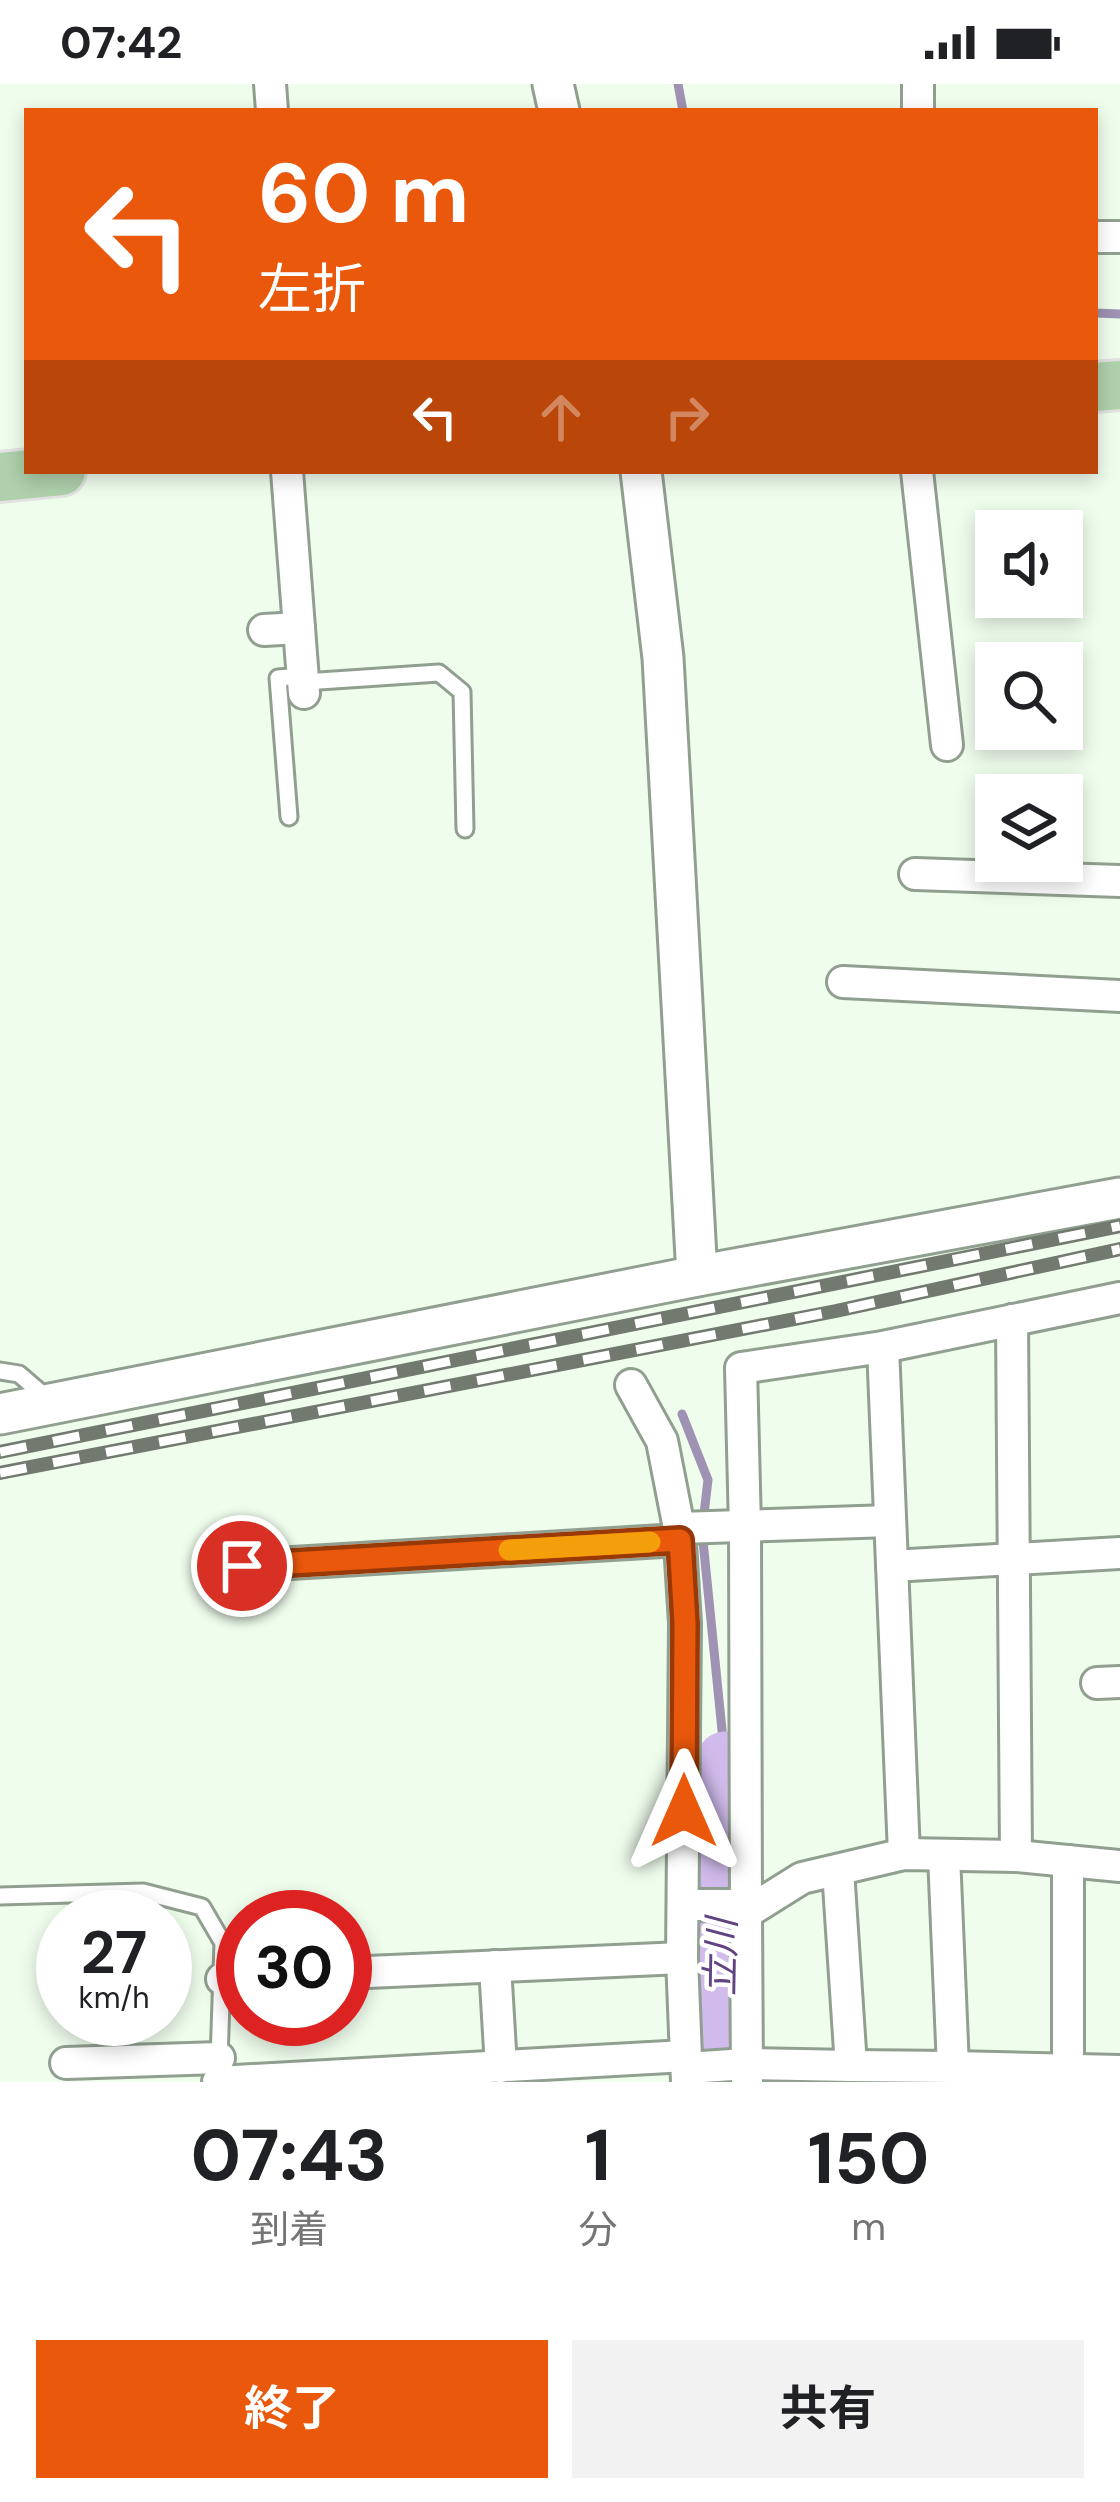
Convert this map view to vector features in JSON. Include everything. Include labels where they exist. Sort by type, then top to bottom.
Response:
[{"type":"main road","points":[[0,477],[30,474]]},
{"type":"street","points":[[287,474],[304,684]]},
{"type":"street","points":[[641,474],[664,658],[697,1276]]},
{"type":"street","points":[[917,474],[946,745]]},
{"type":"street","points":[[264,630],[299,628]]},
{"type":"street","points":[[915,874],[1120,881]]},
{"type":"street","points":[[843,982],[1120,996]]},
{"type":"street","points":[[0,1414],[1120,1198]]},
{"type":"street","points":[[742,2071],[735,1527],[741,1368],[883,1347],[1120,1298]]},
{"type":"street","points":[[1012,1321],[1016,1856]]},
{"type":"street","points":[[883,1347],[904,1854]]},
{"type":"street","points":[[631,1385],[662,1441],[680,1532],[687,1906],[682,1958],[688,2068]]},
{"type":"street","points":[[242,1566],[735,1527],[890,1521]]},
{"type":"street","points":[[892,1566],[1120,1553]]},
{"type":"street","points":[[687,1906],[740,1908],[802,1878],[904,1854],[1016,1856],[1120,1866]]},
{"type":"street","points":[[944,1855],[952,2067]]},
{"type":"street","points":[[1068,1861],[1068,2070]]},
{"type":"street","points":[[838,1870],[862,2072]]},
{"type":"street","points":[[372,1972],[682,1958]]},
{"type":"street","points":[[495,1966],[501,2067]]},
{"type":"street","points":[[66,2063],[218,2074],[501,2067],[862,2072],[952,2067],[990,2075],[1120,2071]]},
{"type":"lane","points":[[289,817],[278,678],[304,684],[439,673],[462,692],[465,829]]},
{"type":"lane","points":[[0,1372],[19,1375],[52,1403]]},
{"type":"lane","points":[[0,1896],[143,1892],[202,1906],[216,1931]]},
{"type":"waterway","points":[[678,84],[682,108]]},
{"type":"waterway","points":[[1098,313],[1120,314]]},
{"type":"waterway","points":[[682,1414],[708,1480],[702,1531],[725,1760]]},
{"type":"waterway","name":"立川","points":[[719,2082],[716,1953],[725,1760]]},
{"type":"railway","points":[[0,1452],[1120,1226]]},
{"type":"railway","points":[[0,1473],[836,1311],[1120,1249]]},
{"type":"slow traffic","points":[[509,1550],[650,1542]]},
{"type":"route","points":[[242,1566],[680,1540],[685,1623],[684,1811]]}]
